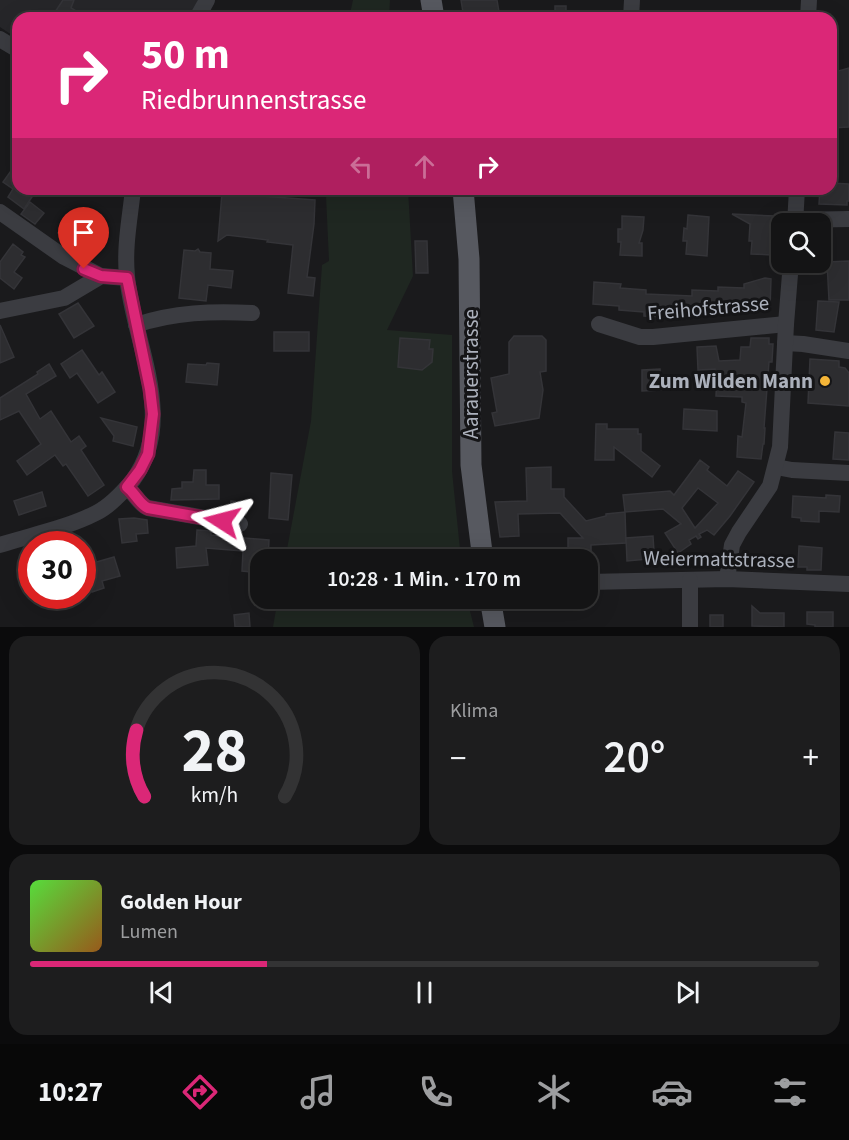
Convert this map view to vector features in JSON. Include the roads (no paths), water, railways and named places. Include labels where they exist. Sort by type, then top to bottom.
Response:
[{"type":"main road","name":"Aarauerstrasse","points":[[464,195],[469,260],[471,465],[482,549]]},
{"type":"main road","points":[[492,609],[495,627]]},
{"type":"street","points":[[0,545],[96,513],[127,487],[140,470],[148,454],[153,414],[127,278],[126,256],[132,195]]},
{"type":"street","points":[[796,213],[797,195]]},
{"type":"street","points":[[0,212],[64,257],[101,276],[127,278]]},
{"type":"street","points":[[831,220],[849,219]]},
{"type":"street","points":[[727,579],[732,545],[770,486],[776,467],[780,447],[790,273]]},
{"type":"street","points":[[0,311],[64,298],[101,276]]},
{"type":"street","points":[[136,325],[173,315],[252,313]]},
{"type":"street","name":"Freihofstrasse","points":[[599,324],[640,337],[653,337],[786,324]]},
{"type":"street","points":[[785,343],[849,351]]},
{"type":"street","points":[[776,467],[792,470],[849,472]]},
{"type":"street","points":[[127,487],[138,496],[143,506],[155,510],[240,524]]},
{"type":"street","name":"Weiermattstrasse","points":[[598,582],[727,579],[849,584]]},
{"type":"street","points":[[690,580],[690,627]]},
{"type":"place","name":"Zum Wilden Mann","points":[[825,381]]}]
